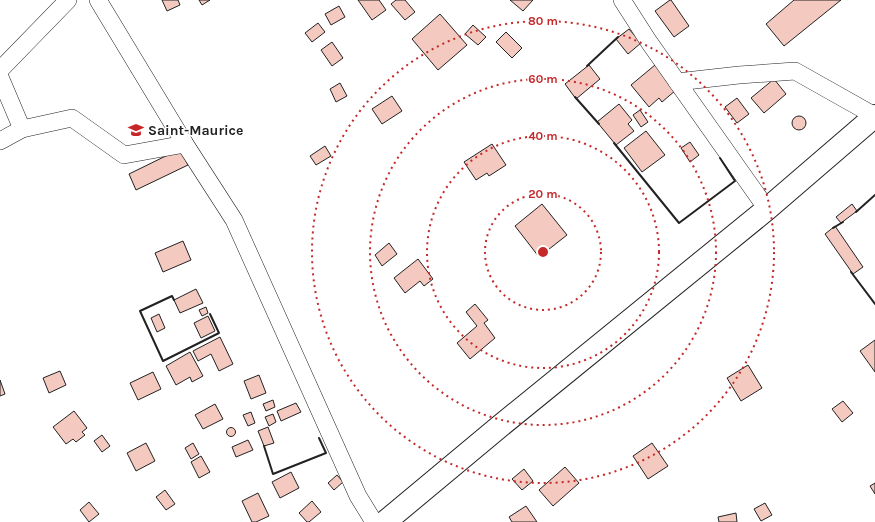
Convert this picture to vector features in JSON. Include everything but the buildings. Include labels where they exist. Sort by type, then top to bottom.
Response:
[{"type":"main road","points":[[385,522],[499,427],[767,209],[875,116]]},
{"type":"street","points":[[0,70],[68,0]]},
{"type":"street","points":[[98,0],[185,144],[234,220],[358,496],[374,522]]},
{"type":"street","points":[[622,0],[649,42],[767,209]]},
{"type":"street","points":[[677,82],[739,74],[795,71],[875,116]]},
{"type":"street","points":[[0,77],[22,129]]},
{"type":"street","points":[[0,141],[22,129],[72,118],[124,155],[185,144]]},
{"type":"wall","points":[[587,66],[618,37]]},
{"type":"wall","points":[[575,97],[599,124]]},
{"type":"wall","points":[[614,143],[679,223],[735,181],[720,158]]},
{"type":"wall","points":[[856,212],[875,195]]},
{"type":"wall","points":[[833,228],[843,222]]},
{"type":"wall","points":[[851,272],[875,304]]},
{"type":"wall","points":[[174,300],[172,296],[140,311],[163,361],[219,333],[210,314]]},
{"type":"wall","points":[[264,446],[273,474],[326,453],[319,438]]},
{"type":"place","name":"Saint-Maurice","points":[[136,130]]}]
